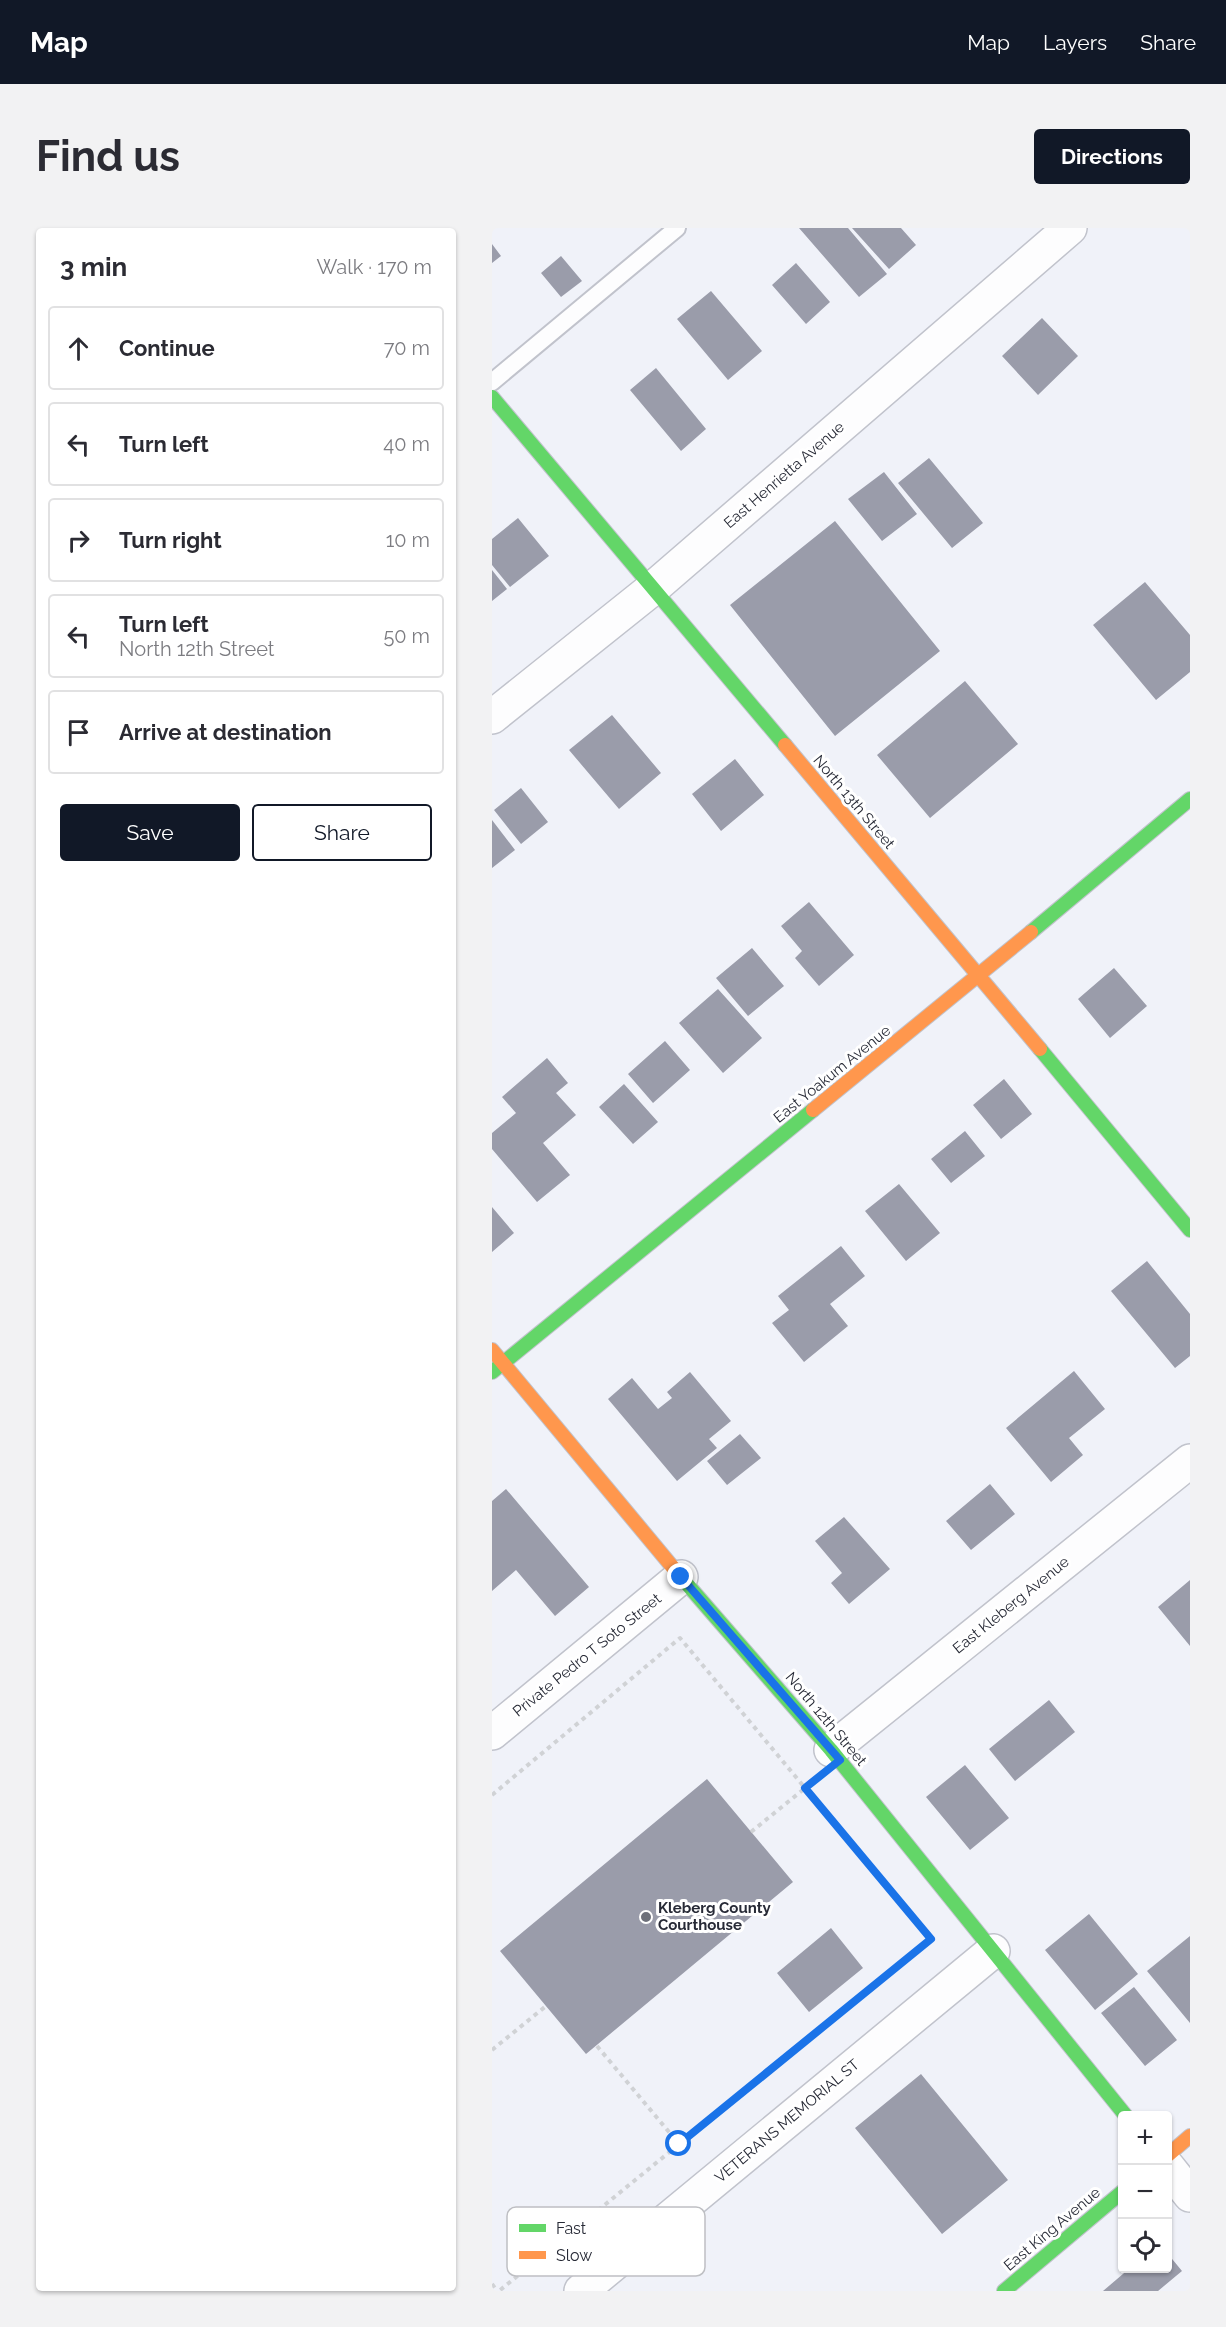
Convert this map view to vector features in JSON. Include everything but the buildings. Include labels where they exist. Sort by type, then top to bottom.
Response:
[{"type":"street","name":"East Henrietta Avenue","points":[[492,717],[652,589],[1070,228]]},
{"type":"street","name":"North 13th Street","points":[[492,397],[979,975],[1190,1230]]},
{"type":"street","name":"East Yoakum Avenue","points":[[497,1367],[979,975],[1190,799]]},
{"type":"street","name":"North 12th Street","points":[[492,1350],[497,1367],[836,1755],[1123,2111]]},
{"type":"street","name":"East Kleberg Avenue","points":[[836,1755],[1190,1461]]},
{"type":"street","name":"Private Pedro T Soto Street","points":[[492,1733],[681,1577]]},
{"type":"street","name":"VETERANS MEMORIAL ST","points":[[683,2207],[993,1951]]},
{"type":"street","points":[[1172,2151],[1190,2136]]},
{"type":"street","points":[[1172,2173],[1190,2195]]},
{"type":"street","name":"East King Avenue","points":[[1004,2291],[1118,2195]]},
{"type":"street","name":"VETERANS MEMORIAL ST","points":[[581,2291],[599,2276]]},
{"type":"lane","points":[[492,382],[677,228]]},
{"type":"path","points":[[492,1795],[680,1638],[931,1939],[601,2207]]},
{"type":"path","points":[[751,1832],[805,1788],[836,1755]]},
{"type":"path","points":[[492,2050],[546,2006]]},
{"type":"path","points":[[597,2046],[679,2144]]},
{"type":"path","points":[[492,2284],[498,2291],[516,2276]]},
{"type":"traffic: fast","points":[[492,397],[785,745]]},
{"type":"traffic: fast","points":[[1031,932],[1190,799]]},
{"type":"traffic: fast","points":[[1040,1049],[1190,1230]]},
{"type":"traffic: fast","points":[[492,1372],[813,1110]]},
{"type":"traffic: fast","points":[[680,1576],[831,1750],[1122,2111]]},
{"type":"traffic: fast","points":[[1004,2291],[1118,2195]]},
{"type":"traffic: slow","points":[[785,745],[1040,1049]]},
{"type":"traffic: slow","points":[[813,1110],[1031,932]]},
{"type":"traffic: slow","points":[[492,1350],[680,1576]]},
{"type":"traffic: slow","points":[[1172,2152],[1190,2136]]},
{"type":"place","name":"Kleberg County Courthouse","points":[[646,1917]]},
{"type":"route","points":[[679,2144],[931,1939],[805,1788],[840,1760],[681,1577]]}]
